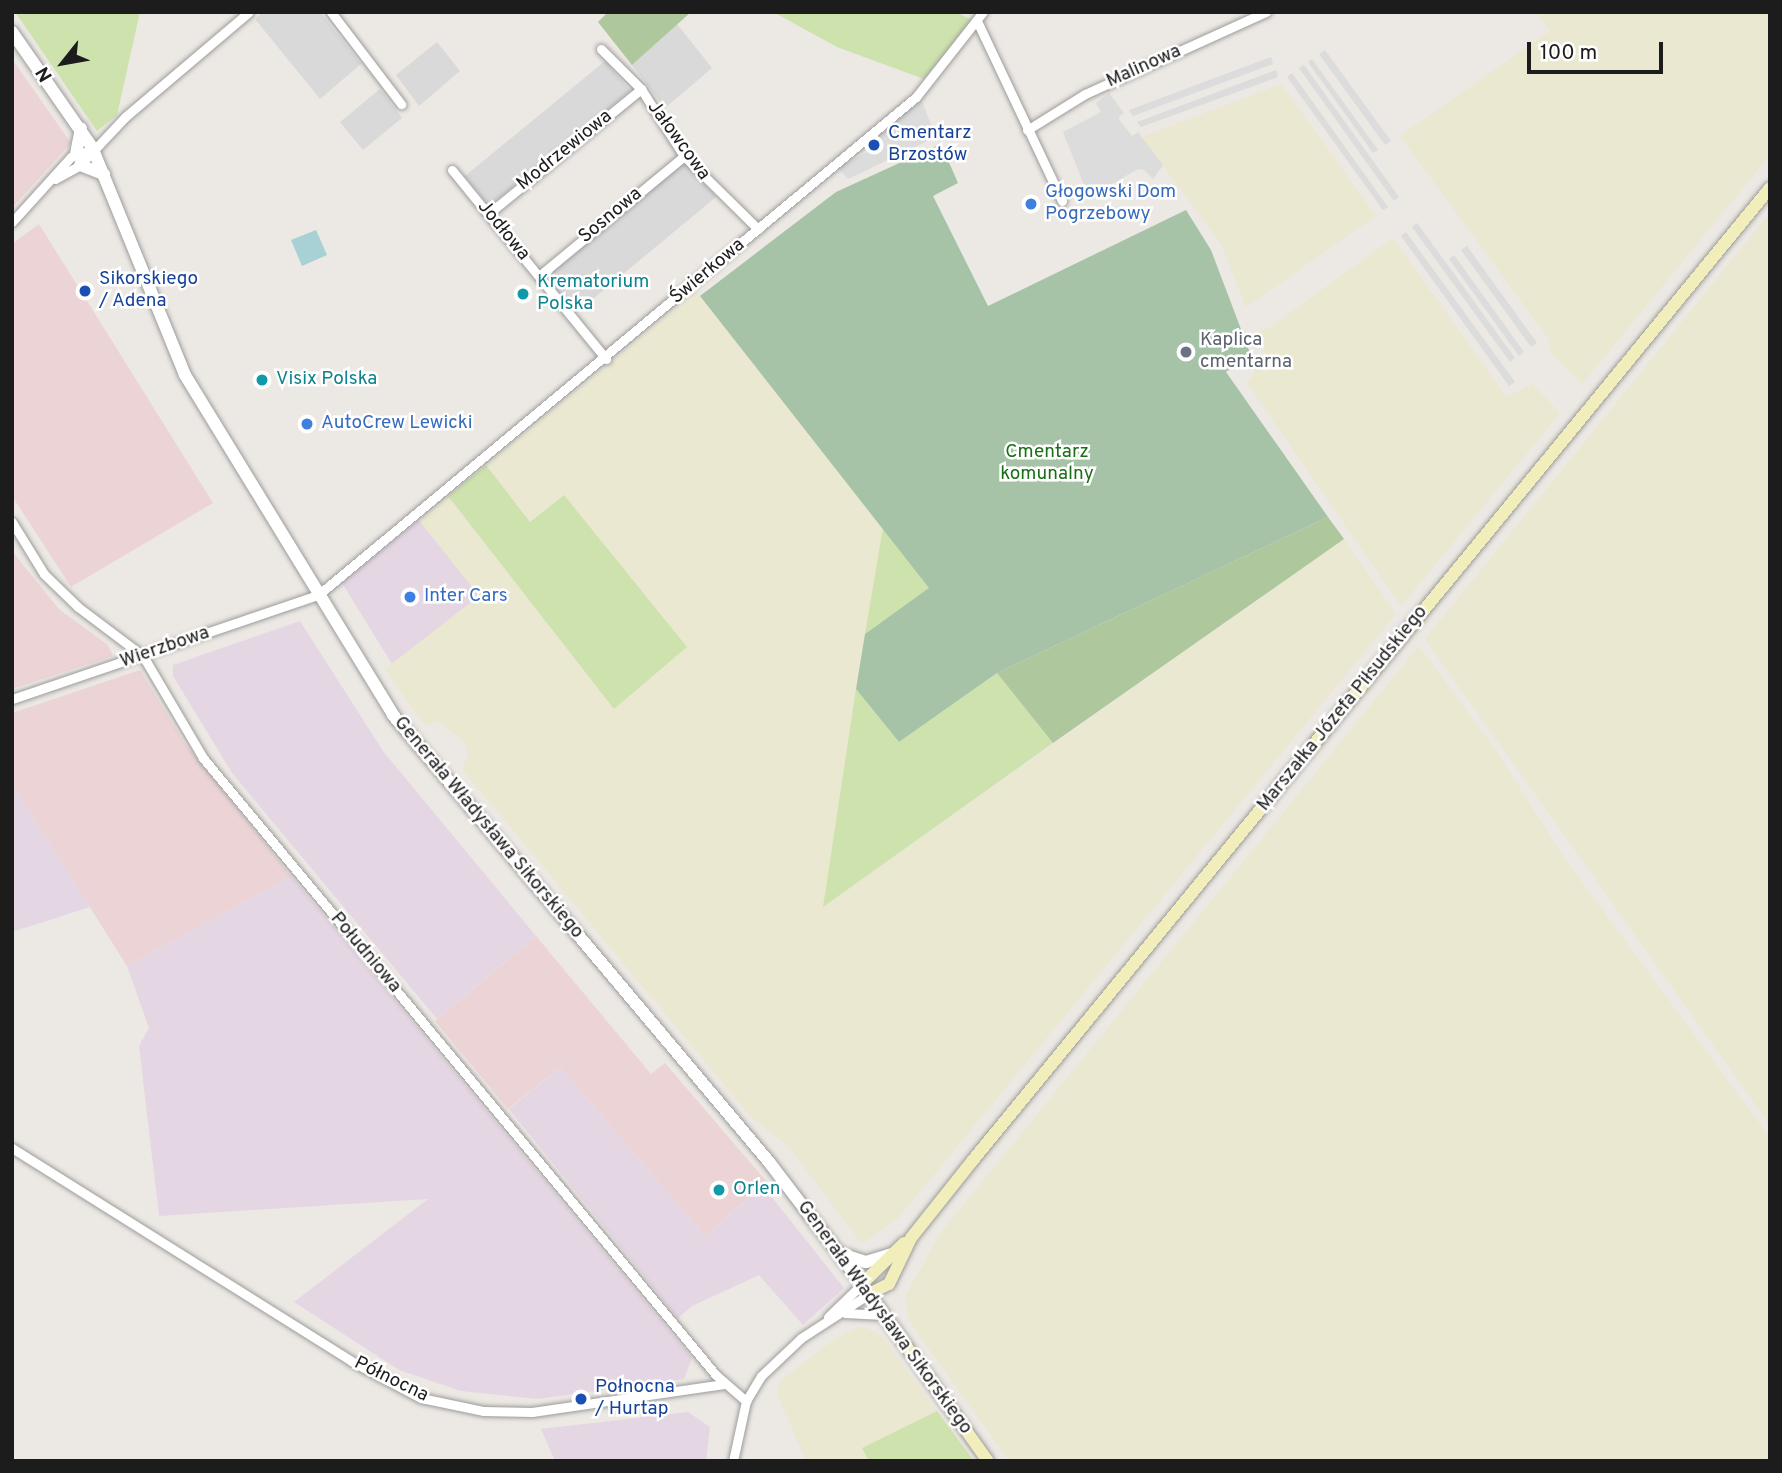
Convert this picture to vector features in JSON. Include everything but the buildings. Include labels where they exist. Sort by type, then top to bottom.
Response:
[{"type":"main road","name":"Marszałka Józefa Piłsudskiego","points":[[865,1289],[893,1253],[917,1230],[1770,188]]},
{"type":"main road","name":"Marszałka Józefa Piłsudskiego","points":[[865,1289],[889,1284],[917,1230]]},
{"type":"main road","name":"Generała Władysława Sikorskiego","points":[[865,1289],[988,1461]]},
{"type":"street","points":[[12,222],[55,179],[249,12]]},
{"type":"street","points":[[331,12],[401,104]]},
{"type":"street","name":"Malinowa","points":[[1027,130],[1085,94],[1266,12]]},
{"type":"street","points":[[980,16],[1027,130],[1062,201]]},
{"type":"street","name":"Świerkowa","points":[[318,596],[606,359],[925,89],[980,16]]},
{"type":"street","name":"Generała Władysława Sikorskiego","points":[[12,32],[93,149],[185,375],[393,715],[446,783],[769,1162],[865,1289]]},
{"type":"street","name":"Jałowcowa","points":[[601,49],[641,89],[684,156],[758,229]]},
{"type":"street","name":"Modrzewiowa","points":[[488,214],[641,89]]},
{"type":"street","points":[[78,160],[81,128]]},
{"type":"street","name":"Sosnowa","points":[[539,276],[684,156]]},
{"type":"street","points":[[78,160],[104,174]]},
{"type":"street","name":"Jodłowa","points":[[452,170],[606,359]]},
{"type":"street","name":"Południowa","points":[[12,522],[44,574],[78,607],[143,656],[203,758],[724,1384]]},
{"type":"street","name":"Wierzbowa","points":[[12,699],[318,596]]},
{"type":"street","name":"Północna","points":[[12,1148],[351,1361],[421,1398],[483,1411],[532,1412],[724,1384]]},
{"type":"street","points":[[840,1253],[866,1262],[893,1253]]},
{"type":"street","points":[[827,1319],[839,1314],[865,1289]]},
{"type":"street","points":[[733,1461],[746,1401],[771,1363],[865,1289]]},
{"type":"street","points":[[839,1314],[884,1315]]},
{"type":"street","points":[[724,1384],[746,1401]]},
{"type":"shaded area","points":[[263,12],[320,12],[361,64],[320,99],[255,19]]},
{"type":"shaded area","points":[[1536,12],[1770,12],[1770,155],[1582,384],[1551,353],[1549,339],[1400,136],[1550,31]]},
{"type":"shaded area","points":[[677,24],[712,68],[665,108],[632,65]]},
{"type":"shaded area","points":[[437,42],[460,71],[419,106],[396,75]]},
{"type":"shaded area","points":[[1325,50],[1391,141],[1385,145],[1319,54]]},
{"type":"shaded area","points":[[1271,57],[1273,64],[1133,116],[1129,110]]},
{"type":"shaded area","points":[[12,59],[71,143],[12,208]]},
{"type":"shaded area","points":[[1312,59],[1378,150],[1373,153],[1308,62]]},
{"type":"shaded area","points":[[605,61],[630,91],[489,206],[465,176]]},
{"type":"shaded area","points":[[1304,65],[1399,197],[1394,201],[1299,68]]},
{"type":"shaded area","points":[[1276,70],[1278,77],[1141,127],[1137,122]]},
{"type":"shaded area","points":[[1292,73],[1388,207],[1383,210],[1287,77]]},
{"type":"shaded area","points":[[1281,84],[1376,216],[1246,307],[1221,244],[1142,137]]},
{"type":"shaded area","points":[[380,89],[402,118],[363,150],[340,122]]},
{"type":"shaded area","points":[[1109,93],[1124,113],[1118,118],[1132,136],[1138,132],[1163,165],[1153,179],[1144,170],[1138,169],[1089,197],[1063,132],[1101,112],[1096,103]]},
{"type":"shaded area","points":[[921,99],[936,137],[848,179],[838,168],[877,147],[880,142],[876,136]]},
{"type":"shaded area","points":[[686,161],[716,197],[576,313],[546,277]]},
{"type":"shaded area","points":[[1770,213],[1770,1125],[1425,639]]},
{"type":"shaded area","points":[[1417,223],[1515,358],[1510,362],[1412,227]]},
{"type":"shaded area","points":[[39,224],[213,503],[71,587],[12,496],[12,244]]},
{"type":"shaded area","points":[[1406,232],[1515,382],[1509,386],[1401,236]]},
{"type":"shaded area","points":[[1393,238],[1506,397],[1532,384],[1560,413],[1401,606],[1247,383],[1266,354],[1258,332],[1272,326]]},
{"type":"shaded area","points":[[1467,246],[1537,343],[1531,347],[1461,250]]},
{"type":"shaded area","points":[[1454,255],[1524,352],[1519,356],[1449,259]]},
{"type":"shaded area","points":[[697,291],[883,527],[824,906],[1344,539],[1396,614],[899,1217],[862,1244],[788,1146],[752,1118],[462,769],[467,759],[466,743],[438,721],[425,726],[385,669],[479,596],[419,520],[448,496],[614,708],[687,647],[563,495],[530,522],[486,465]]},
{"type":"shaded area","points":[[419,520],[480,596],[392,664],[342,583]]},
{"type":"shaded area","points":[[12,551],[59,609],[108,645],[113,656],[12,689]]},
{"type":"shaded area","points":[[300,621],[383,751],[536,936],[437,1019],[232,773],[173,676],[173,665]]},
{"type":"shaded area","points":[[1419,646],[1497,752],[1565,859],[1770,1138],[1770,1461],[1009,1461],[914,1328],[907,1314],[906,1295],[939,1235]]},
{"type":"shaded area","points":[[140,670],[184,742],[291,876],[127,966],[12,784],[12,713]]},
{"type":"shaded area","points":[[12,784],[90,907],[12,932]]},
{"type":"shaded area","points":[[291,876],[692,1358],[684,1379],[538,1399],[461,1391],[399,1370],[294,1302],[428,1199],[159,1216],[139,1046],[149,1028],[127,966]]},
{"type":"shaded area","points":[[536,936],[651,1074],[665,1063],[767,1182],[705,1236],[560,1067],[508,1109],[435,1021]]},
{"type":"shaded area","points":[[560,1067],[705,1236],[763,1186],[844,1288],[803,1325],[759,1275],[692,1306],[678,1318],[509,1109]]},
{"type":"shaded area","points":[[861,1326],[881,1335],[937,1411],[863,1448],[869,1461],[806,1461],[777,1394],[779,1382],[832,1341]]},
{"type":"shaded area","points":[[688,1412],[710,1427],[706,1461],[555,1461],[541,1429]]},
{"type":"green space","points":[[15,12],[140,12],[117,115],[97,131]]},
{"type":"green space","points":[[608,12],[691,12],[632,65],[598,22]]},
{"type":"green space","points":[[773,12],[956,12],[972,20],[924,79],[837,47]]},
{"type":"green space","name":"Cmentarz komunalny","points":[[941,144],[958,183],[933,196],[988,306],[1186,210],[1211,250],[1250,353],[1226,372],[1328,517],[997,673],[899,742],[856,689],[865,634],[929,588],[700,296],[836,192]]},
{"type":"green space","points":[[486,465],[530,522],[564,495],[687,647],[614,709],[448,496]]},
{"type":"green space","points":[[1328,517],[1344,539],[1053,743],[997,673]]},
{"type":"green space","points":[[883,527],[930,588],[865,634]]},
{"type":"green space","points":[[997,673],[1053,743],[823,907],[856,689],[899,742]]},
{"type":"green space","points":[[937,1411],[974,1461],[869,1461],[862,1448]]},
{"type":"water","points":[[316,230],[327,255],[302,266],[291,240]]},
{"type":"place","name":"Cmentarz Brzostów","points":[[874,145]]},
{"type":"place","name":"Głogowski Dom Pogrzebowy","points":[[1031,204]]},
{"type":"place","name":"Sikorskiego / Adena","points":[[85,291]]},
{"type":"place","name":"Krematorium Polska","points":[[523,294]]},
{"type":"place","name":"Kaplica cmentarna","points":[[1186,352]]},
{"type":"place","name":"Visix Polska","points":[[262,380]]},
{"type":"place","name":"AutoCrew Lewicki","points":[[307,424]]},
{"type":"place","name":"Inter Cars","points":[[410,597]]},
{"type":"place","name":"Orlen","points":[[719,1190]]},
{"type":"place","name":"Połnocna / Hurtap","points":[[581,1399]]}]
